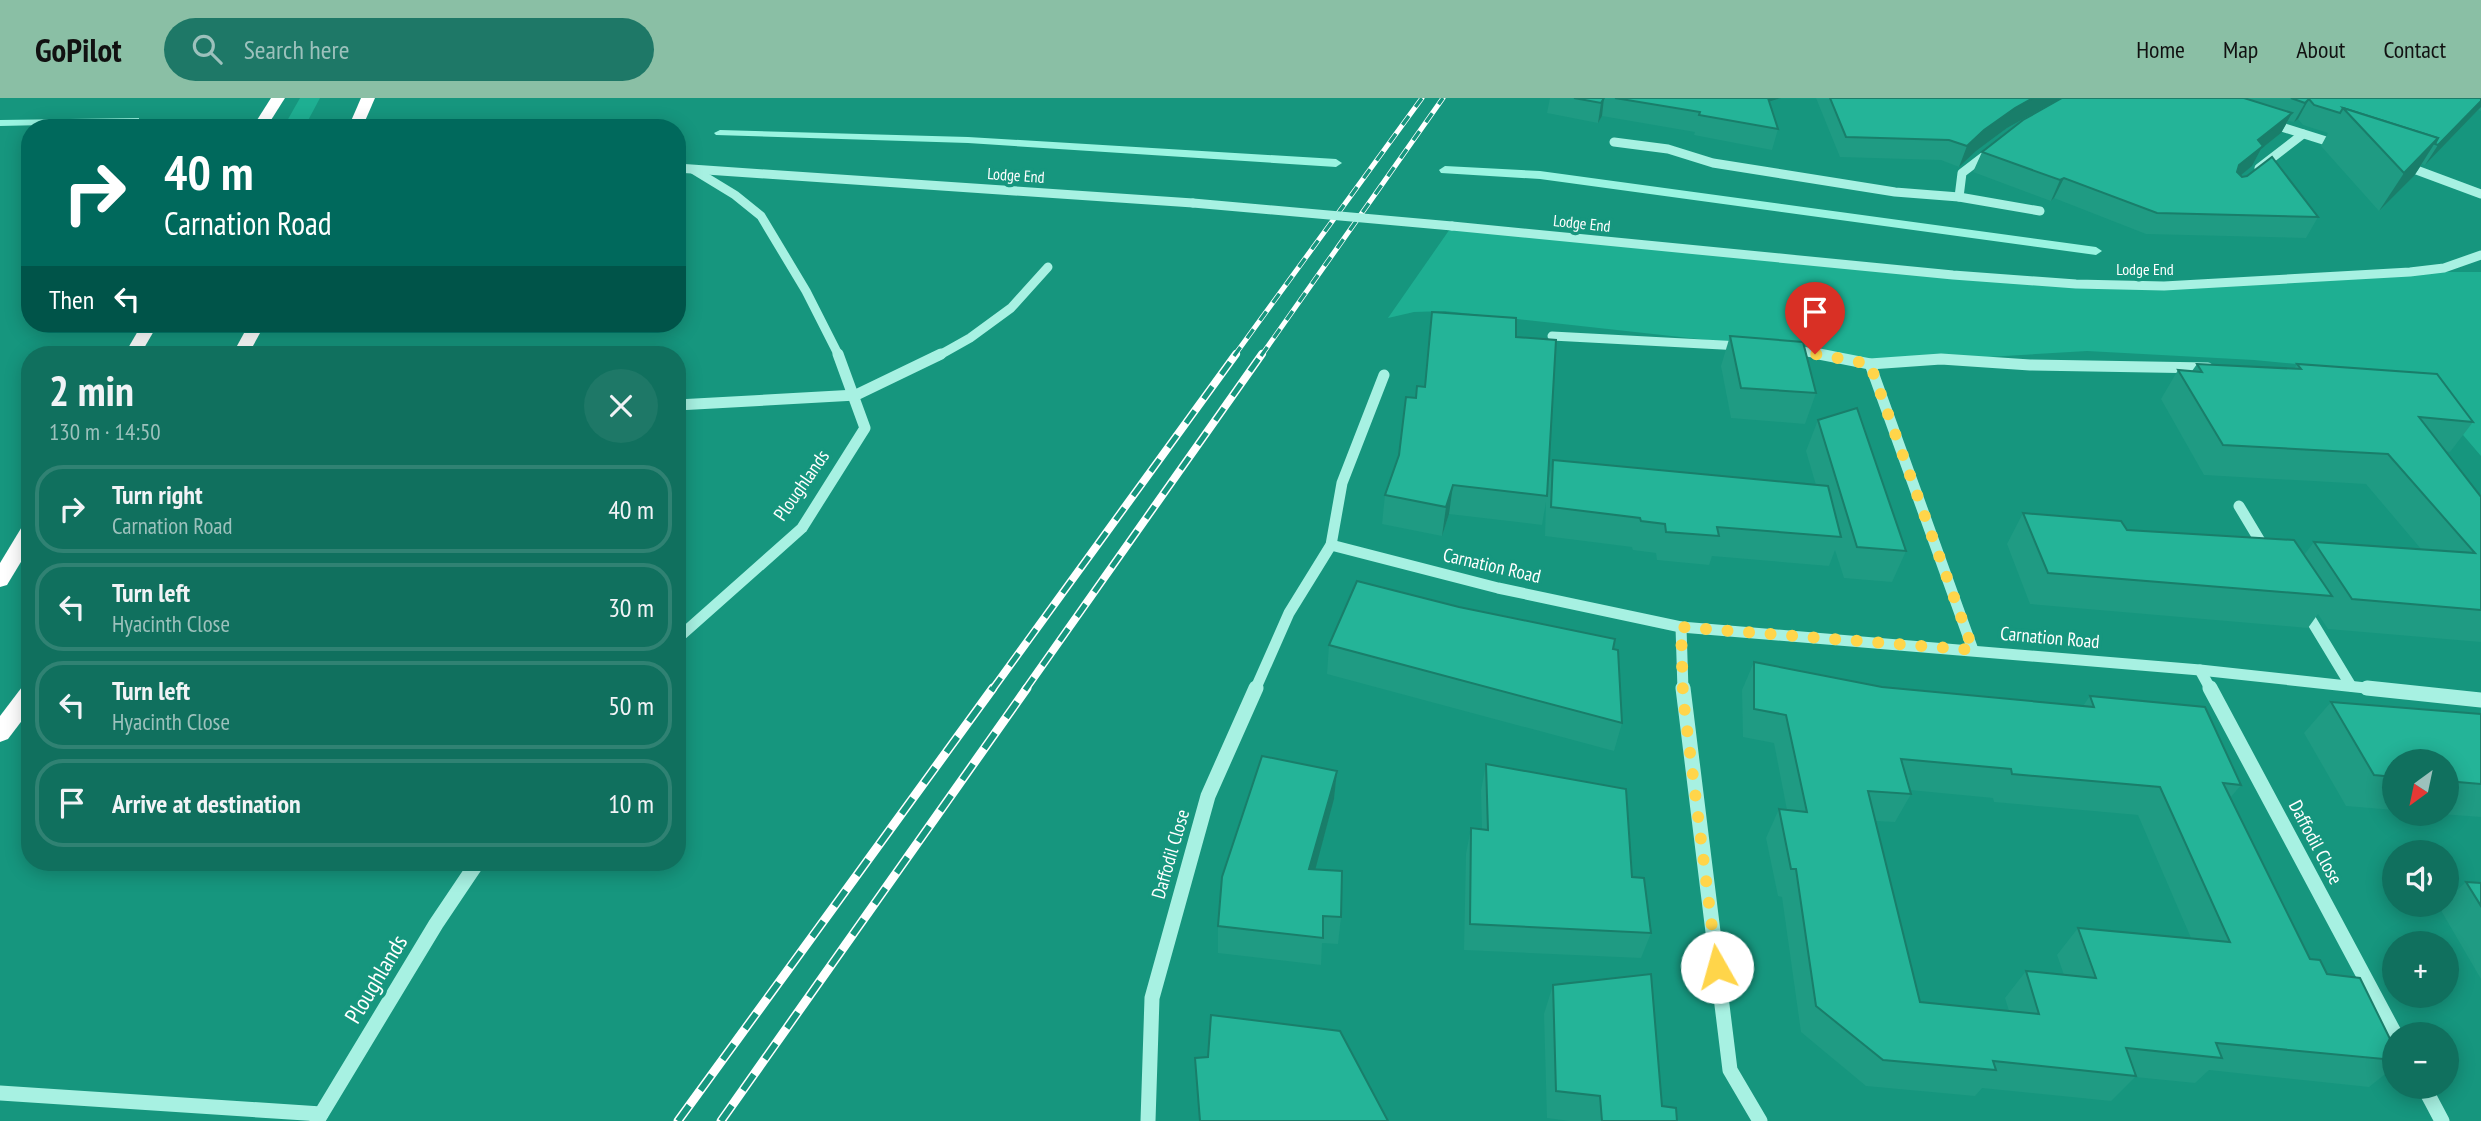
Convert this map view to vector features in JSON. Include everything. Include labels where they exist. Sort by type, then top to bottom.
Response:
[{"type":"highway","points":[[265,119],[278,98]]},
{"type":"highway","points":[[359,119],[368,98]]},
{"type":"highway","points":[[0,580],[21,545]]},
{"type":"highway","points":[[0,733],[21,705]]},
{"type":"street","points":[[2254,118],[2354,150]]},
{"type":"street","points":[[2249,177],[2303,134]]},
{"type":"street","points":[[1614,142],[1668,149],[1713,163],[1895,192],[1959,197],[2040,211]]},
{"type":"street","points":[[1959,197],[1957,181],[1966,168],[1997,146]]},
{"type":"street","points":[[2392,162],[2481,194]]},
{"type":"street","name":"Lodge End","points":[[686,169],[1193,203],[1953,275],[2076,284],[2164,286],[2410,272],[2444,268],[2481,255]]},
{"type":"street","name":"Ploughlands","points":[[686,631],[802,528],[865,428],[856,395],[826,327],[759,214],[730,191],[694,170]]},
{"type":"street","points":[[686,404],[856,395],[913,370],[970,338],[1010,308],[1048,267]]},
{"type":"street","points":[[1552,337],[1748,347]]},
{"type":"street","points":[[1774,348],[1870,364],[1941,359],[2030,365],[2216,368]]},
{"type":"street","points":[[1870,364],[1973,650]]},
{"type":"street","points":[[1289,613],[1331,545],[1342,483],[1384,375]]},
{"type":"street","points":[[2239,506],[2271,558]]},
{"type":"street","name":"Carnation Road","points":[[1331,545],[1498,588],[1681,627],[2200,670],[2481,700]]},
{"type":"street","points":[[2297,599],[2351,686]]},
{"type":"street","name":"Daffodil Close","points":[[1148,1121],[1152,998],[1184,878],[1209,796],[1289,613]]},
{"type":"street","points":[[1681,627],[1683,697],[1730,1070],[1760,1121]]},
{"type":"street","name":"Daffodil Close","points":[[2200,670],[2389,1022]]},
{"type":"street","name":"Ploughlands","points":[[319,1118],[436,924],[472,871]]},
{"type":"street","points":[[0,1093],[319,1118]]},
{"type":"street","points":[[2430,1099],[2442,1121]]},
{"type":"green space","points":[[300,98],[320,98],[309,119],[288,119]]},
{"type":"green space","points":[[1452,226],[1953,275],[2164,286],[2410,272],[2481,272],[2481,456],[2429,395],[2362,370],[2254,360],[2087,351],[1870,364],[1788,349],[1445,311],[1414,312],[1388,318]]},
{"type":"building","points":[[1574,98],[1604,98],[1601,103]]},
{"type":"building","points":[[1615,98],[1768,98],[1778,129],[1699,115],[1700,112]]},
{"type":"building","points":[[1830,98],[2033,98],[1984,130],[1967,146],[1949,140],[1846,137]]},
{"type":"building","points":[[2062,98],[2244,98],[2292,113],[2258,140],[2263,146],[2239,165],[2237,172],[2242,177],[2247,176],[2272,157],[2318,217],[2157,213],[2064,178],[2060,180],[1982,152],[2023,120]]},
{"type":"building","points":[[2291,98],[2481,98],[2481,101],[2438,145],[2435,144],[2438,138],[2343,108],[2340,113],[2314,105],[2309,99],[2305,103]]},
{"type":"building","points":[[2343,108],[2438,138],[2404,173]]},
{"type":"building","points":[[1432,312],[1516,318],[1516,337],[1556,340],[1547,496],[1453,485],[1446,507],[1385,495],[1399,455],[1406,397],[1416,398],[1417,386],[1425,387]]},
{"type":"building","points":[[1730,336],[1803,342],[1816,393],[1741,388]]},
{"type":"building","points":[[2197,364],[2301,369],[2297,364],[2437,374],[2473,422],[2419,417],[2481,497],[2481,610],[2352,599],[2314,542],[2475,553],[2388,454],[2223,445],[2178,370],[2202,372]]},
{"type":"building","points":[[1857,408],[1906,551],[1857,547],[1818,420]]},
{"type":"building","points":[[1553,460],[1828,486],[1841,537],[1717,527],[1719,536],[1666,532],[1665,524],[1641,521],[1640,518],[1551,507]]},
{"type":"building","points":[[2023,513],[2121,521],[2127,530],[2294,540],[2332,596],[2048,573]]},
{"type":"building","points":[[1357,581],[1459,607],[1615,639],[1613,649],[1618,650],[1622,723],[1329,645]]},
{"type":"building","points":[[1754,662],[1882,687],[2094,707],[2090,696],[2205,707],[2241,785],[2223,783],[2310,959],[2320,960],[2327,974],[2360,978],[2382,1023],[2382,1059],[2216,1043],[2222,1058],[2126,1048],[2136,1076],[1993,1061],[1996,1070],[1883,1060],[1816,1006],[1796,869],[1791,869],[1779,809],[1807,812],[1786,715],[1754,709]],"holes":[[[1901,759],[2011,769],[2012,774],[2160,787],[2230,942],[2078,928],[2096,978],[2026,971],[2039,1014],[1920,1002],[1868,791],[1911,794]]]},
{"type":"building","points":[[2331,702],[2481,714],[2481,784],[2459,782],[2459,749],[2382,749],[2382,776],[2374,775]]},
{"type":"building","points":[[1262,756],[1337,771],[1309,869],[1342,871],[1341,917],[1323,916],[1323,938],[1218,926],[1222,877]]},
{"type":"building","points":[[1486,764],[1626,789],[1632,877],[1644,878],[1651,933],[1470,924],[1471,828],[1488,830]]},
{"type":"building","points":[[2466,882],[2481,883],[2481,906]]},
{"type":"building","points":[[1651,974],[1662,1106],[1676,1108],[1677,1121],[1602,1121],[1600,1096],[1556,1091],[1553,985]]},
{"type":"building","points":[[1211,1015],[1340,1031],[1388,1121],[1200,1121],[1195,1058],[1208,1057]]},
{"type":"waterway","points":[[0,123],[21,123]]},
{"type":"waterway","points":[[720,133],[968,140],[1336,163]]},
{"type":"waterway","points":[[1445,170],[1540,175],[2096,251]]},
{"type":"railway","points":[[1234,356],[1422,98]]},
{"type":"railway","points":[[1261,356],[1443,98]]},
{"type":"railway","points":[[992,690],[1236,354]]},
{"type":"railway","points":[[1025,690],[1262,354]]},
{"type":"railway","points":[[678,1121],[993,688]]},
{"type":"railway","points":[[721,1121],[1027,688]]},
{"type":"route","points":[[1717,967],[1683,697],[1681,627],[1973,650],[1870,364],[1815,354]]}]
